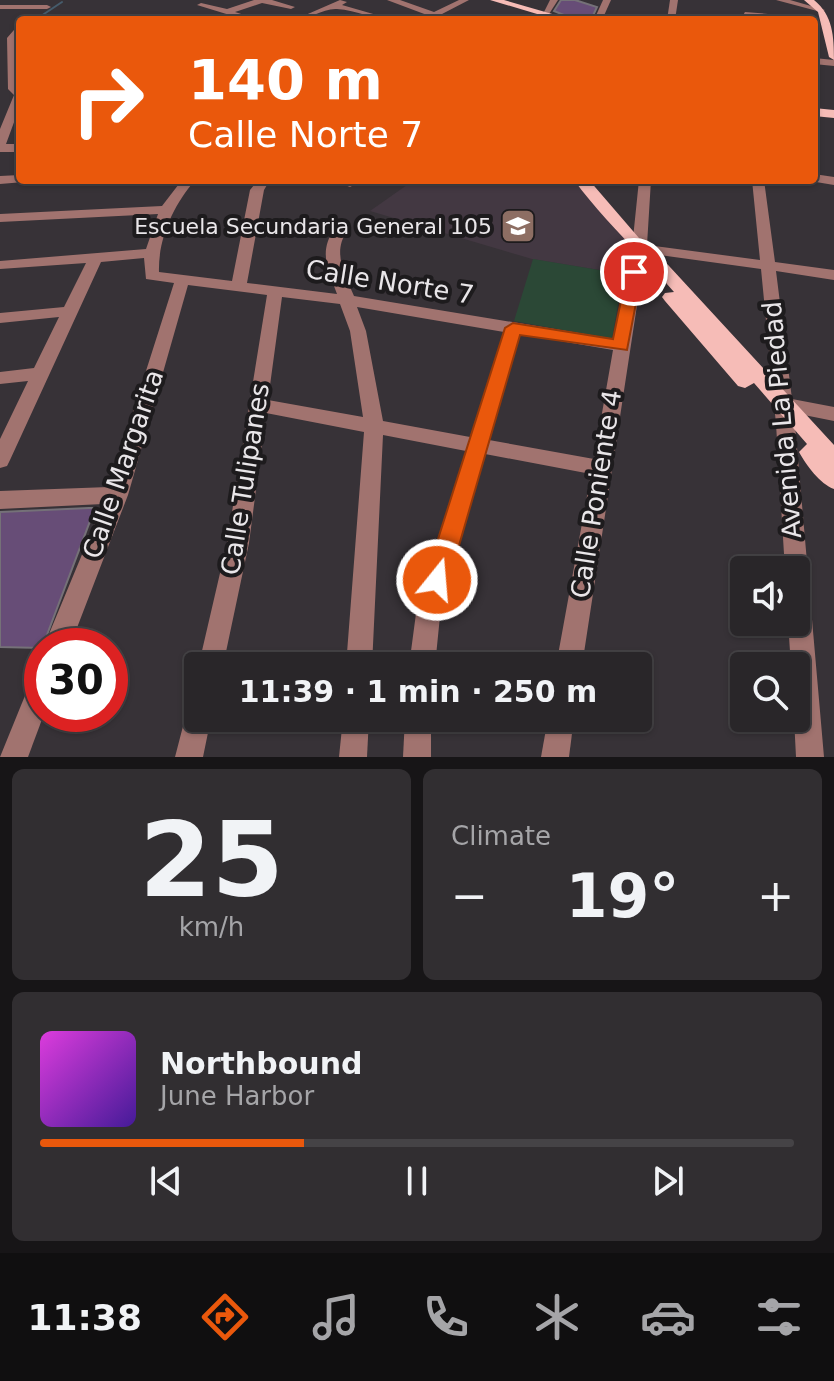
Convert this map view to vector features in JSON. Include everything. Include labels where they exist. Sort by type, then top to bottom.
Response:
[{"type":"main road","points":[[494,0],[514,2],[557,16]]},
{"type":"main road","points":[[808,0],[821,10],[819,21],[834,60]]},
{"type":"main road","points":[[584,184],[639,248],[644,263],[703,335],[834,460]]},
{"type":"main road","points":[[785,414],[834,480]]},
{"type":"street","points":[[35,16],[57,0]]},
{"type":"street","points":[[127,0],[156,0]]},
{"type":"street","points":[[217,16],[262,0],[291,7]]},
{"type":"street","points":[[312,16],[349,0]]},
{"type":"street","points":[[391,0],[421,8],[427,16]]},
{"type":"street","points":[[432,16],[465,0]]},
{"type":"street","points":[[546,12],[554,0]]},
{"type":"street","points":[[780,0],[821,10]]},
{"type":"street","points":[[199,2],[242,16]]},
{"type":"street","points":[[12,16],[18,4]]},
{"type":"street","points":[[0,6],[47,7]]},
{"type":"street","points":[[335,6],[374,16]]},
{"type":"street","points":[[4,28],[16,27]]},
{"type":"street","points":[[0,146],[15,91],[11,38],[16,31]]},
{"type":"street","points":[[0,49],[12,48]]},
{"type":"street","points":[[0,63],[12,61]]},
{"type":"street","points":[[0,265],[155,253],[165,210],[175,191],[184,184]]},
{"type":"street","points":[[239,286],[257,190],[261,184]]},
{"type":"street","name":"Calle Poniente 4","points":[[571,652],[599,468],[639,248],[645,184]]},
{"type":"street","name":"Avenida La Piedad","points":[[758,184],[785,414],[810,757]]},
{"type":"street","points":[[0,218],[165,210]]},
{"type":"street","points":[[340,231],[330,247],[331,255],[367,373],[374,426],[360,652]]},
{"type":"street","points":[[639,248],[834,275]]},
{"type":"street","name":"Calle Norte 7","points":[[155,253],[151,276],[346,300],[621,346]]},
{"type":"street","points":[[1,456],[96,257]]},
{"type":"street","name":"Calle Margarita","points":[[64,628],[117,495],[182,281]]},
{"type":"street","name":"Calle Tulipanes","points":[[213,652],[238,543],[275,291]]},
{"type":"street","points":[[0,318],[72,311]]},
{"type":"street","points":[[424,652],[429,606],[513,328]]},
{"type":"street","points":[[0,378],[40,374]]},
{"type":"street","points":[[258,405],[599,468]]},
{"type":"street","points":[[785,414],[834,414]]},
{"type":"street","points":[[0,500],[117,495]]},
{"type":"street","points":[[14,757],[24,731]]},
{"type":"street","points":[[189,757],[195,732]]},
{"type":"street","points":[[353,757],[355,732]]},
{"type":"street","points":[[417,757],[418,732]]},
{"type":"street","points":[[555,757],[559,732]]},
{"type":"shaded area","name":"Escuela Secundaria General 105","points":[[408,184],[578,184],[628,241],[623,274],[532,259],[370,211]]},
{"type":"green space","points":[[533,259],[623,274],[612,339],[514,321]]},
{"type":"building","points":[[561,0],[575,0],[597,7],[593,16],[566,16],[554,11]]},
{"type":"building","points":[[95,508],[50,628],[24,628],[24,648],[0,647],[0,512]]},
{"type":"waterway","points":[[41,16],[62,2]]},
{"type":"place","name":"Escuela Secundaria General 105","points":[[518,226]]},
{"type":"route","points":[[437,580],[513,328],[621,346],[634,272]]}]
